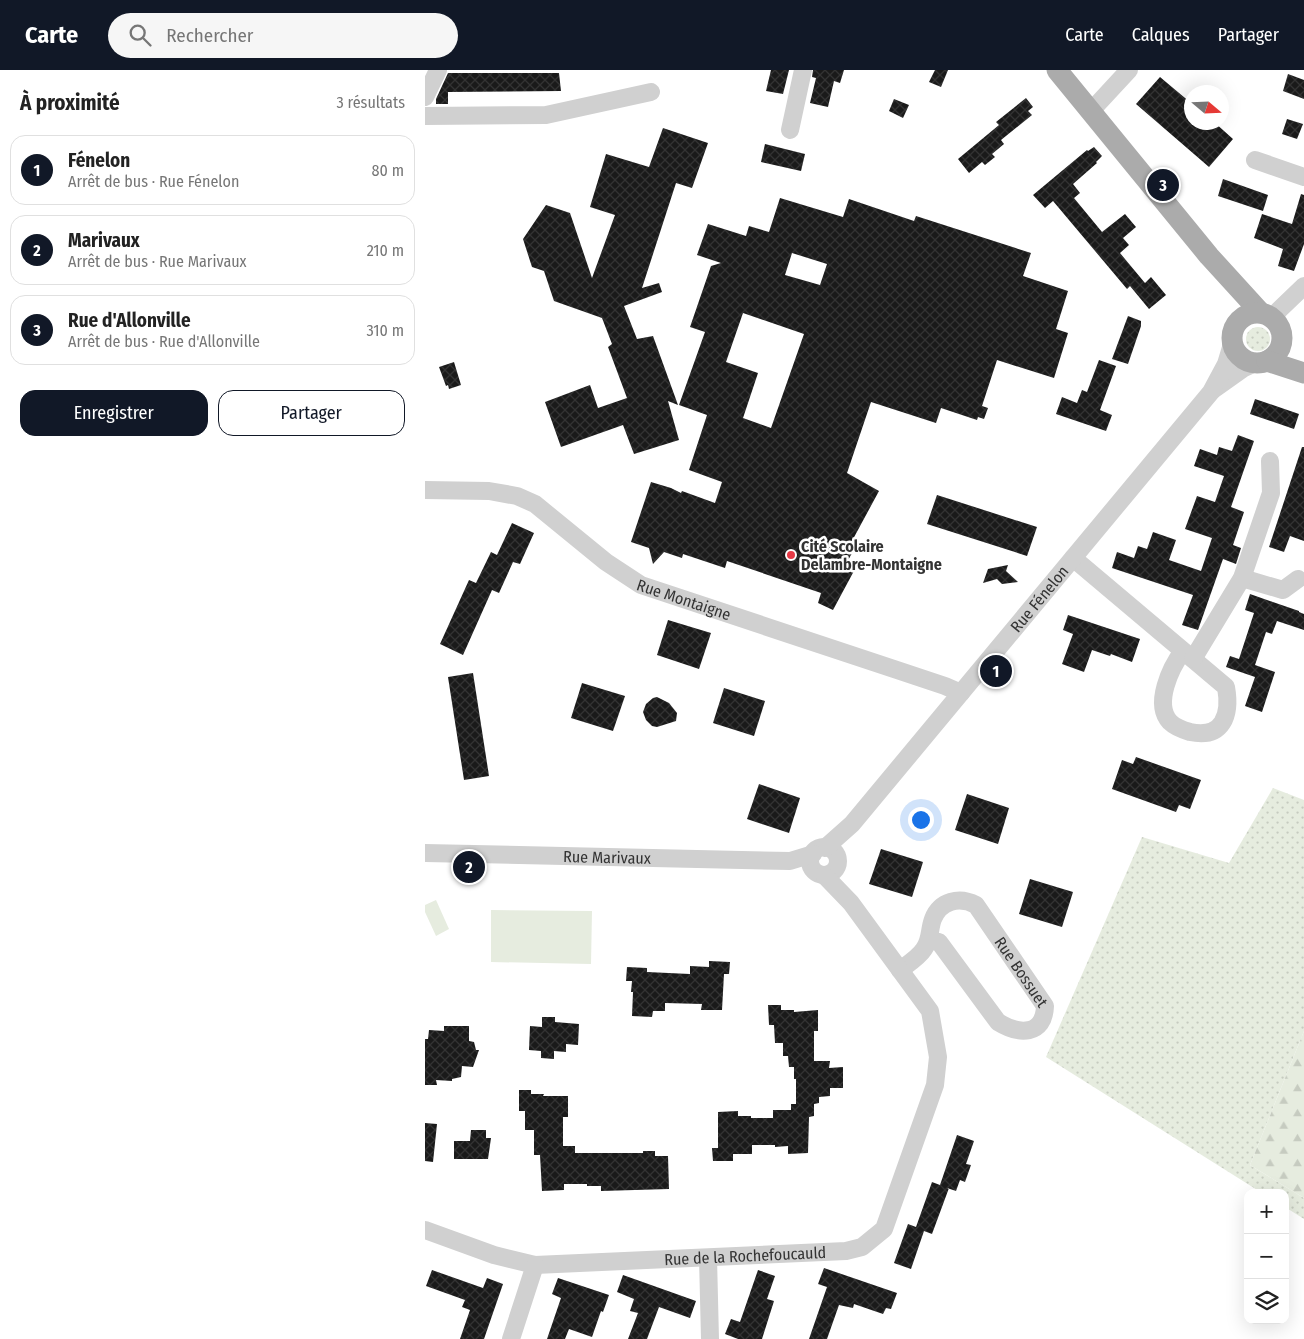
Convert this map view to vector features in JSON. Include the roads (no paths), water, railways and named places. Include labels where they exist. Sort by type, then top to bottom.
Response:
[{"type":"main road","points":[[1057,70],[1209,256],[1280,329],[1281,341],[1277,352],[1261,362]]},
{"type":"main road","points":[[1209,256],[1223,278],[1233,304],[1235,351],[1240,357],[1304,373]]},
{"type":"main road","points":[[1234,334],[1247,315],[1267,316]]},
{"type":"main road","points":[[1281,341],[1304,366]]},
{"type":"street","points":[[425,97],[437,70]]},
{"type":"street","points":[[790,130],[803,70]]},
{"type":"street","points":[[1091,111],[1129,70]]},
{"type":"street","points":[[425,116],[546,115],[651,92]]},
{"type":"street","points":[[1255,160],[1304,177]]},
{"type":"street","points":[[1267,316],[1279,310],[1304,286]]},
{"type":"street","name":"Rue Fénelon","points":[[824,861],[847,829],[1211,392],[1226,364],[1234,334]]},
{"type":"street","name":"Rue Fénelon","points":[[1211,392],[1244,368],[1261,362]]},
{"type":"street","points":[[1073,558],[1188,655],[1243,578],[1271,493],[1270,461]]},
{"type":"street","name":"Rue Montaigne","points":[[425,490],[489,491],[517,496],[535,504],[606,562],[641,585],[945,686],[961,693]]},
{"type":"street","points":[[1243,578],[1283,590],[1298,579]]},
{"type":"street","name":"Rue Marivaux","points":[[425,853],[824,861]]},
{"type":"street","name":"Rue de la Rochefoucauld","points":[[425,1230],[495,1255],[535,1265],[846,1252],[862,1247],[884,1229],[935,1085],[938,1057],[931,1011],[842,893],[824,861]]},
{"type":"street","name":"Rue Bossuet","points":[[900,970],[923,951],[929,940],[933,919],[942,905],[955,900],[967,900],[976,905],[1045,1006],[1045,1016],[1040,1024],[1033,1030],[1021,1031],[1009,1029],[998,1022],[939,942],[929,940]]},
{"type":"street","points":[[707,1258],[710,1339]]},
{"type":"street","points":[[511,1339],[535,1265]]},
{"type":"place","name":"Rue d'Allonville","points":[[1163,185]]},
{"type":"place","name":"Cité Scolaire Delambre-Montaigne","points":[[791,555]]},
{"type":"place","name":"Fénelon","points":[[996,671]]},
{"type":"place","name":"Marivaux","points":[[469,867]]}]
